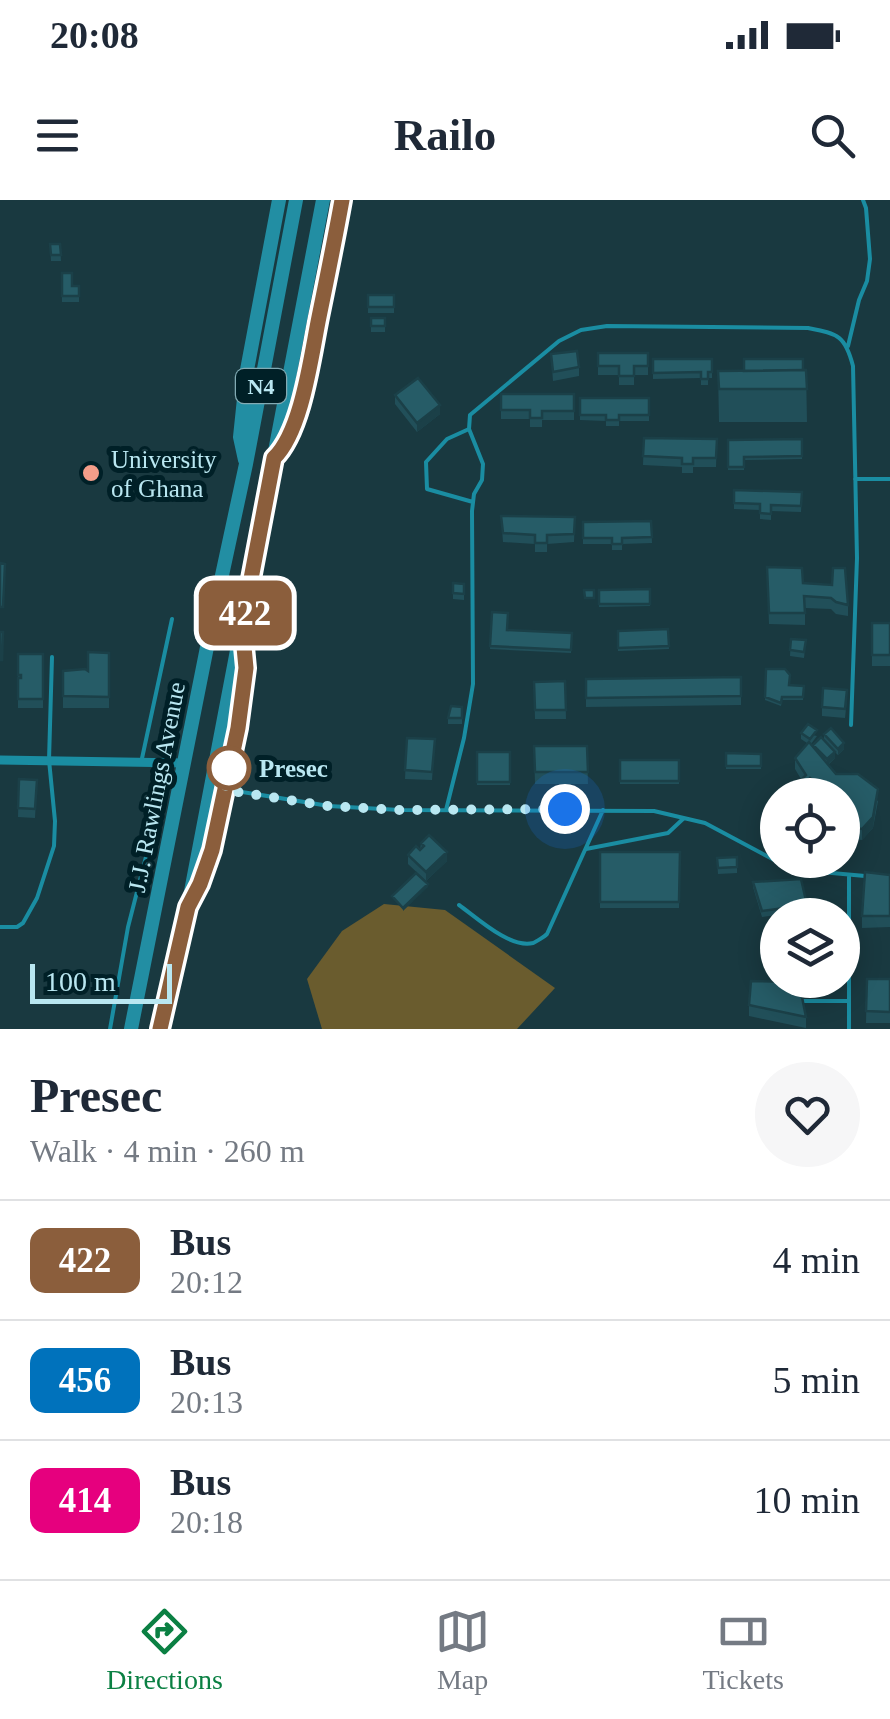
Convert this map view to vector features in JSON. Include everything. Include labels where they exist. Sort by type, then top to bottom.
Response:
[{"type":"highway","points":[[246,464],[240,421],[279,200]]},
{"type":"highway","name":"J.J. Rawlings Avenue","points":[[131,1029],[296,200]]},
{"type":"highway","name":"N4","points":[[160,1029],[188,907],[324,200]]},
{"type":"highway","points":[[274,458],[289,434],[305,384],[342,200]]},
{"type":"highway","points":[[188,907],[212,850],[238,728],[246,668],[242,626]]},
{"type":"street","points":[[0,760],[184,763]]},
{"type":"lane","points":[[848,346],[870,259],[863,200]]},
{"type":"lane","points":[[446,810],[473,684],[473,502],[482,480],[483,464],[469,428],[470,415],[560,341],[581,330],[607,326],[808,328],[840,336],[848,346],[853,366],[856,614],[850,726]]},
{"type":"lane","points":[[469,428],[446,439],[426,462],[428,489],[473,502]]},
{"type":"lane","points":[[855,479],[890,479]]},
{"type":"lane","points":[[142,763],[172,618]]},
{"type":"lane","points":[[0,926],[17,927],[22,923],[36,898],[54,846],[49,760],[52,657]]},
{"type":"lane","points":[[110,1029],[128,927],[159,806],[163,763]]},
{"type":"lane","points":[[225,790],[328,806],[654,810],[704,822],[760,852]]},
{"type":"lane","points":[[459,904],[505,938],[534,943],[548,934],[603,810]]},
{"type":"lane","points":[[586,849],[668,833],[685,818]]},
{"type":"lane","points":[[860,876],[876,876]]},
{"type":"lane","points":[[849,878],[849,1029]]},
{"type":"lane","points":[[802,1001],[849,1001]]},
{"type":"shaded area","points":[[384,904],[445,910],[555,988],[517,1029],[322,1029],[307,979],[342,931]]},
{"type":"building","points":[[50,244],[60,244],[61,255],[51,255]]},
{"type":"building","points":[[62,273],[72,273],[72,286],[79,286],[79,296],[62,296]]},
{"type":"building","points":[[368,295],[394,295],[394,307],[368,307]]},
{"type":"building","points":[[371,318],[385,318],[385,326],[371,326]]},
{"type":"building","points":[[577,351],[579,367],[553,372],[551,354]]},
{"type":"building","points":[[598,353],[648,353],[648,366],[634,366],[634,376],[619,376],[619,366],[598,366]]},
{"type":"building","points":[[653,359],[712,359],[712,372],[708,372],[708,379],[701,379],[701,372],[653,373]]},
{"type":"building","points":[[744,359],[803,359],[803,370],[744,371]]},
{"type":"building","points":[[806,370],[807,389],[719,389],[718,371]]},
{"type":"building","points":[[418,378],[440,405],[417,423],[395,395]]},
{"type":"building","points":[[501,394],[574,394],[574,411],[542,411],[542,418],[530,418],[530,410],[501,410]]},
{"type":"building","points":[[580,398],[649,398],[649,415],[619,415],[619,420],[606,420],[606,415],[580,415]]},
{"type":"building","points":[[644,438],[717,439],[716,458],[693,458],[693,464],[682,464],[682,458],[643,456]]},
{"type":"building","points":[[802,439],[802,456],[744,457],[744,467],[728,467],[728,440]]},
{"type":"building","points":[[734,490],[802,492],[801,506],[771,505],[771,514],[760,513],[760,504],[734,503]]},
{"type":"building","points":[[501,516],[575,517],[574,534],[547,535],[547,543],[535,543],[535,535],[503,533]]},
{"type":"building","points":[[651,521],[652,537],[622,538],[622,544],[612,544],[612,538],[583,538],[583,522]]},
{"type":"building","points":[[0,563],[5,564],[3,607],[0,607]]},
{"type":"building","points":[[767,567],[802,568],[803,583],[832,585],[833,568],[845,568],[848,605],[831,598],[804,596],[805,613],[769,613]]},
{"type":"building","points":[[453,583],[464,584],[464,594],[453,593]]},
{"type":"building","points":[[650,589],[650,604],[599,604],[599,590]]},
{"type":"building","points":[[584,590],[594,590],[594,598],[585,598]]},
{"type":"building","points":[[492,612],[508,613],[507,630],[572,633],[571,650],[490,646]]},
{"type":"building","points":[[872,623],[890,623],[890,655],[872,655]]},
{"type":"building","points":[[668,629],[669,646],[618,648],[618,631]]},
{"type":"building","points":[[3,632],[2,660],[0,660]]},
{"type":"building","points":[[791,639],[806,640],[804,652],[790,650]]},
{"type":"building","points":[[88,652],[109,653],[109,697],[63,696],[63,671],[88,671]]},
{"type":"building","points":[[18,654],[43,654],[43,699],[18,699]]},
{"type":"building","points":[[766,669],[785,669],[790,675],[789,685],[804,686],[803,697],[782,697],[781,703],[765,697]]},
{"type":"building","points":[[741,677],[741,696],[586,698],[586,679]]},
{"type":"building","points":[[565,681],[566,710],[535,710],[534,682]]},
{"type":"building","points":[[823,688],[847,690],[845,709],[822,707]]},
{"type":"building","points":[[451,706],[462,707],[462,718],[448,718]]},
{"type":"building","points":[[808,724],[817,730],[810,739],[801,733]]},
{"type":"building","points":[[831,728],[844,743],[838,749],[824,734]]},
{"type":"building","points":[[821,737],[835,752],[827,759],[813,745]]},
{"type":"building","points":[[407,738],[435,739],[432,772],[405,770]]},
{"type":"building","points":[[809,742],[836,774],[858,774],[878,789],[873,817],[860,829],[860,778],[803,778],[806,775],[795,758]]},
{"type":"building","points":[[534,746],[587,746],[588,772],[535,772]]},
{"type":"building","points":[[477,752],[510,752],[510,782],[477,782]]},
{"type":"building","points":[[726,753],[761,754],[761,766],[726,766]]},
{"type":"building","points":[[620,760],[679,760],[679,781],[620,781]]},
{"type":"building","points":[[19,779],[37,780],[35,809],[18,808]]},
{"type":"building","points":[[429,835],[447,852],[426,872],[408,855],[416,846],[420,850]]},
{"type":"building","points":[[600,852],[680,852],[679,902],[600,902]]},
{"type":"building","points":[[737,857],[737,867],[718,868],[717,858]]},
{"type":"building","points":[[865,872],[890,875],[890,916],[862,916]]},
{"type":"building","points":[[416,873],[428,884],[403,908],[392,896]]},
{"type":"building","points":[[801,879],[805,898],[760,898],[760,905],[753,882]]},
{"type":"building","points":[[867,979],[890,979],[890,1012],[866,1011]]},
{"type":"building","points":[[751,981],[760,981],[760,998],[802,998],[806,1017],[749,1005]]},
{"type":"bus line","name":"422","points":[[160,1029],[188,907],[212,850],[238,728],[246,668],[242,626],[257,541],[274,458],[289,434],[305,384],[342,200]]},
{"type":"place","name":"University of Ghana","points":[[91,473]]},
{"type":"place","name":"Presec","points":[[229,768]]},
{"type":"route","points":[[229,768],[225,790],[328,806],[400,810],[565,809]]}]
